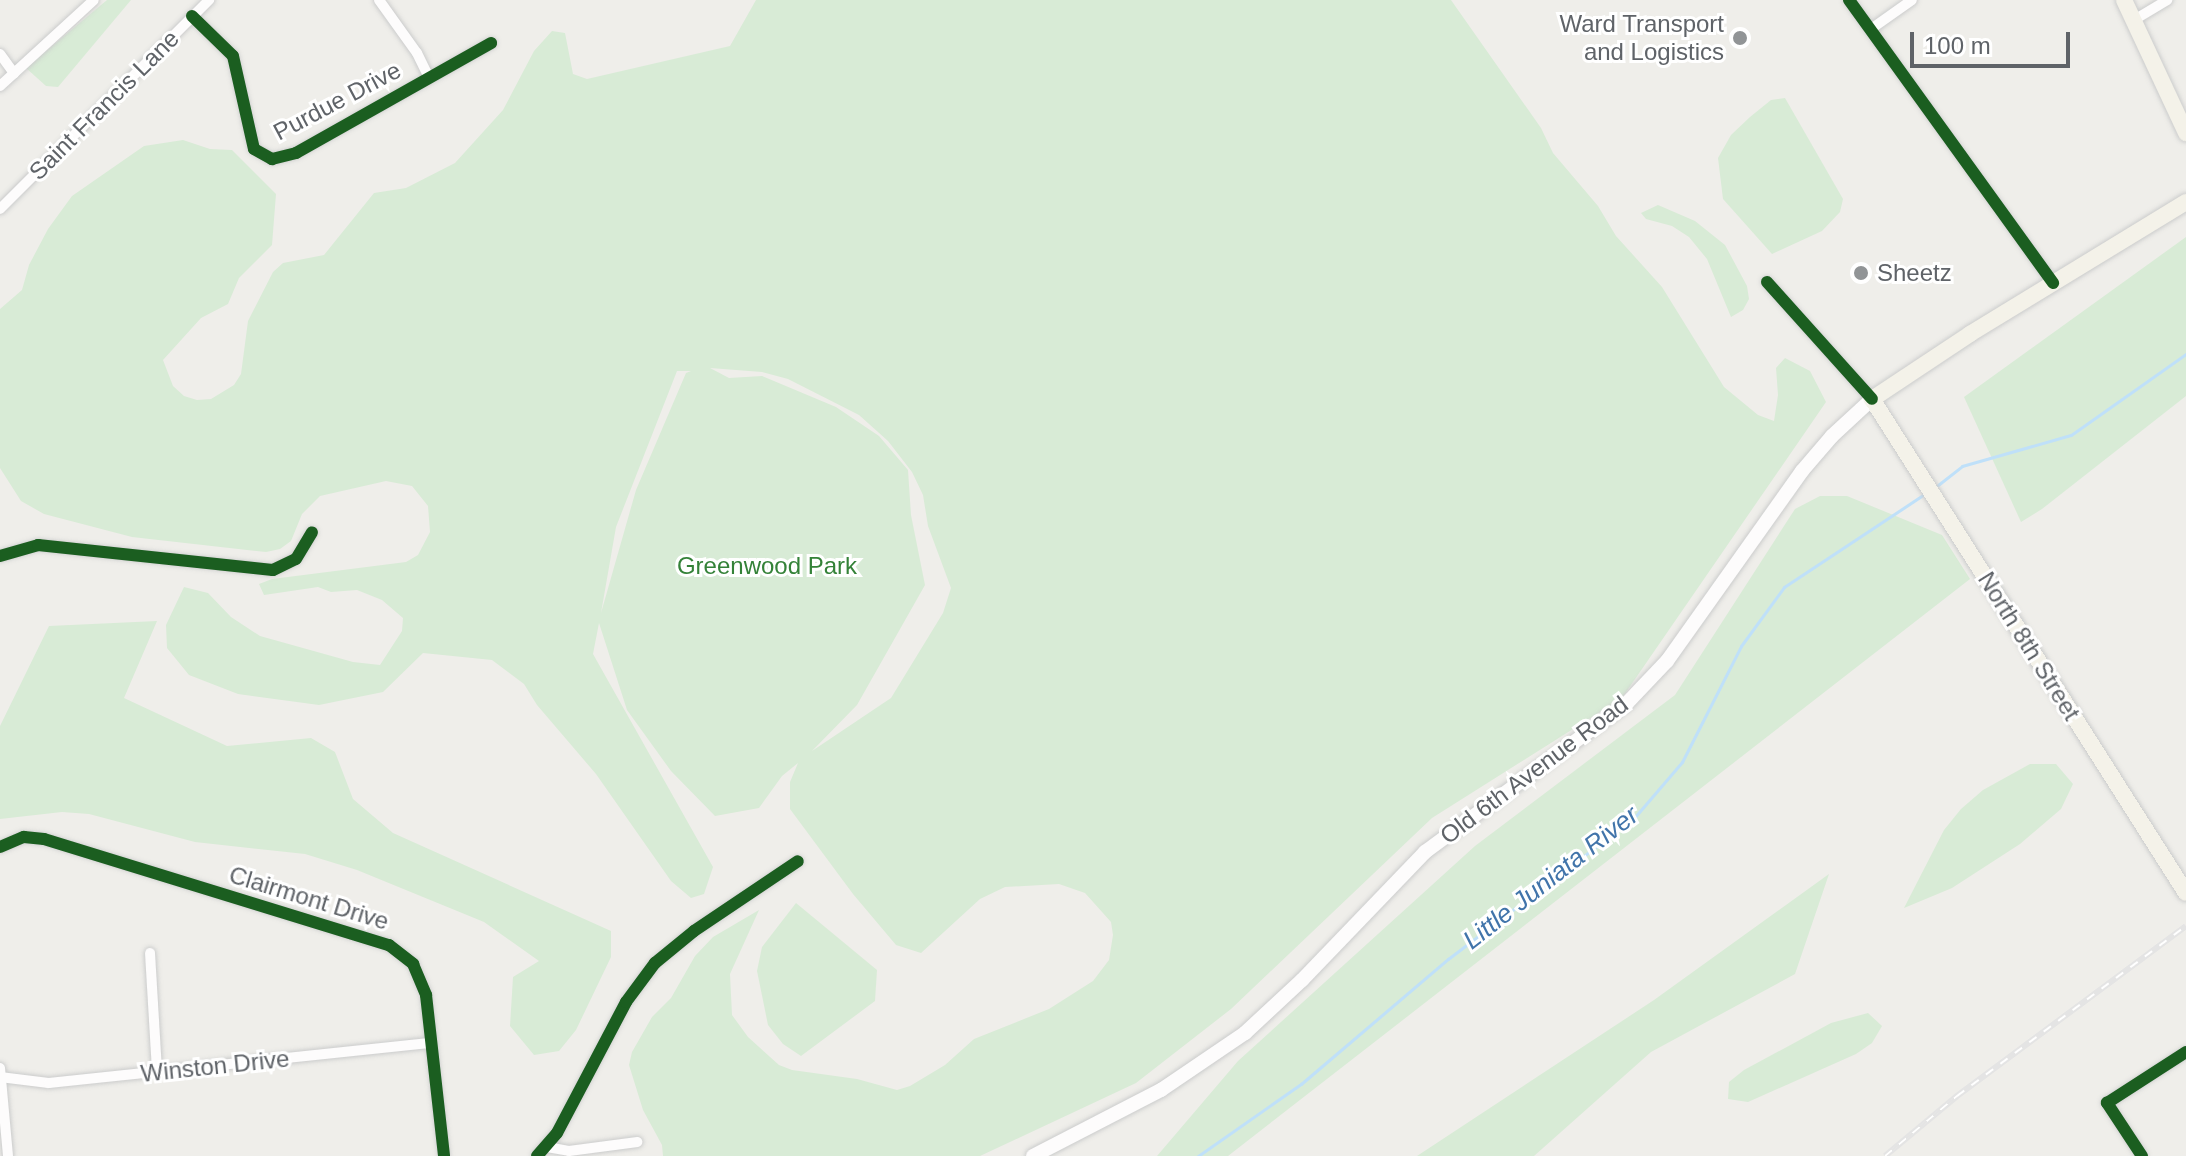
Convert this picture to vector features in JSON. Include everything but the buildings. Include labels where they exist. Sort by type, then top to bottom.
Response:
[{"type":"main road","points":[[2124,0],[2186,133]]},
{"type":"main road","name":"Old 6th Avenue Road","points":[[1033,1156],[1161,1090],[1245,1033],[1302,980],[1425,852],[1627,703],[1680,644],[1802,471],[1832,436],[1872,399],[2186,202]]},
{"type":"main road","name":"North 8th Street","points":[[1872,399],[2186,893]]},
{"type":"street","points":[[74,0],[81,11]]},
{"type":"street","points":[[0,86],[94,0]]},
{"type":"street","name":"Saint Francis Lane","points":[[0,209],[209,0]]},
{"type":"street","points":[[379,0],[417,53],[428,76]]},
{"type":"street","points":[[1849,0],[2053,283]]},
{"type":"street","points":[[1871,29],[1912,0]]},
{"type":"street","points":[[2134,20],[2167,0]]},
{"type":"street","name":"Purdue Drive","points":[[192,16],[233,56],[254,149],[272,159],[296,153],[491,43]]},
{"type":"street","points":[[0,54],[14,73]]},
{"type":"street","points":[[1767,282],[1872,399]]},
{"type":"street","points":[[0,556],[38,545],[273,570],[296,559],[312,532]]},
{"type":"street","name":"Clairmont Drive","points":[[0,847],[24,837],[44,839],[389,945],[413,964],[426,995],[444,1156]]},
{"type":"street","points":[[537,1156],[547,1147],[626,1002],[655,963],[694,931],[798,861]]},
{"type":"street","points":[[150,953],[157,1072]]},
{"type":"street","name":"Winston Drive","points":[[0,1077],[49,1083],[429,1043]]},
{"type":"street","points":[[2142,1156],[2107,1103],[2186,1052]]},
{"type":"street","points":[[0,1068],[8,1156]]},
{"type":"street","points":[[547,1147],[569,1151],[637,1142]]},
{"type":"green space","points":[[107,0],[131,0],[58,87],[46,86],[26,68]]},
{"type":"green space","name":"Greenwood Park","points":[[756,0],[1451,0],[1541,128],[1553,153],[1598,206],[1616,236],[1662,287],[1724,387],[1758,415],[1774,421],[1778,395],[1776,368],[1785,358],[1810,371],[1826,402],[1622,698],[1432,818],[1231,1009],[1136,1083],[980,1156],[663,1156],[662,1145],[643,1110],[629,1065],[632,1052],[652,1017],[671,998],[695,956],[713,937],[759,910],[730,974],[732,1015],[748,1037],[779,1065],[792,1070],[857,1079],[897,1090],[910,1086],[945,1065],[974,1039],[1049,1009],[1093,981],[1109,960],[1113,935],[1111,922],[1085,893],[1059,884],[1005,887],[980,899],[921,953],[896,945],[853,894],[790,809],[790,782],[798,763],[782,776],[759,808],[715,816],[671,771],[627,710],[599,623],[593,654],[713,867],[704,894],[691,898],[671,881],[596,774],[537,705],[524,684],[492,660],[423,653],[383,692],[319,705],[238,694],[189,675],[167,648],[166,625],[184,587],[208,593],[231,617],[260,636],[353,662],[380,665],[402,631],[403,618],[382,600],[357,590],[331,592],[318,587],[264,595],[259,584],[272,579],[406,562],[418,555],[430,532],[428,506],[412,486],[386,481],[320,496],[302,514],[291,541],[280,549],[266,552],[132,537],[44,514],[21,501],[0,468],[0,309],[22,290],[29,265],[48,229],[72,196],[144,146],[183,140],[210,149],[232,150],[276,194],[272,245],[239,278],[228,304],[201,318],[163,360],[173,386],[184,396],[197,400],[211,399],[234,385],[241,374],[248,321],[273,272],[283,263],[324,255],[374,193],[406,188],[455,163],[503,110],[534,51],[552,31],[565,33],[573,74],[587,79],[730,46]],"holes":[[[710,368],[762,372],[788,379],[859,415],[888,441],[912,472],[923,495],[928,526],[951,588],[943,613],[891,698],[812,751],[857,705],[925,585],[911,515],[908,470],[879,436],[836,407],[762,376],[729,378]],[[677,371],[691,371],[686,373],[636,490],[601,613],[616,527]]]},
{"type":"green space","points":[[1785,98],[1843,199],[1840,212],[1822,231],[1772,254],[1723,199],[1718,158],[1731,135],[1750,117],[1771,100]]},
{"type":"green space","points":[[1658,205],[1695,221],[1725,245],[1747,286],[1749,299],[1743,310],[1731,317],[1707,259],[1689,237],[1672,226],[1646,219],[1641,213]]},
{"type":"green space","points":[[2186,237],[2186,396],[2042,509],[2021,522],[1964,397]]},
{"type":"green space","points":[[1820,496],[1847,496],[1942,535],[1970,579],[1228,1156],[1157,1156],[1238,1061],[1475,846],[1675,695],[1795,509]]},
{"type":"green space","points":[[157,621],[124,698],[227,746],[311,738],[335,752],[353,799],[393,833],[611,931],[611,957],[576,1030],[559,1051],[534,1055],[510,1026],[513,977],[539,961],[484,922],[357,870],[305,854],[195,842],[89,814],[62,812],[0,819],[0,726],[49,626]]},
{"type":"green space","points":[[2030,764],[2056,764],[2073,784],[2061,809],[2020,844],[1952,888],[1904,908],[1944,830],[1961,809],[1983,790]]},
{"type":"green space","points":[[1829,874],[1795,974],[1651,1052],[1534,1156],[1417,1156],[1654,1000]]},
{"type":"green space","points":[[796,903],[877,970],[875,1001],[801,1056],[783,1044],[768,1025],[757,971],[762,947]]},
{"type":"green space","points":[[1868,1013],[1882,1026],[1872,1043],[1856,1054],[1748,1102],[1728,1099],[1729,1082],[1744,1070],[1831,1023]]},
{"type":"waterway","name":"Little Juniata River","points":[[1938,485],[1962,466],[2071,435],[2186,354]]},
{"type":"waterway","name":"Little Juniata River","points":[[1198,1156],[1301,1084],[1448,959],[1634,818],[1682,762],[1741,646],[1784,587],[1923,495]]},
{"type":"railway","points":[[1885,1156],[1957,1096],[2186,926]]},
{"type":"cycle path","points":[[1849,0],[2053,283]]},
{"type":"cycle path","points":[[192,16],[233,56],[254,149],[272,159],[296,153],[491,43]]},
{"type":"cycle path","points":[[1767,282],[1872,399]]},
{"type":"cycle path","points":[[0,556],[38,545],[273,570],[296,559],[312,532]]},
{"type":"cycle path","points":[[0,847],[24,837],[44,839],[389,945],[413,964],[426,995],[444,1156]]},
{"type":"cycle path","points":[[537,1156],[557,1133],[626,1002],[655,963],[694,931],[798,861]]},
{"type":"cycle path","points":[[2142,1156],[2107,1103],[2186,1052]]},
{"type":"place","name":"Ward Transport and Logistics","points":[[1740,38]]},
{"type":"place","name":"Sheetz","points":[[1861,273]]}]
